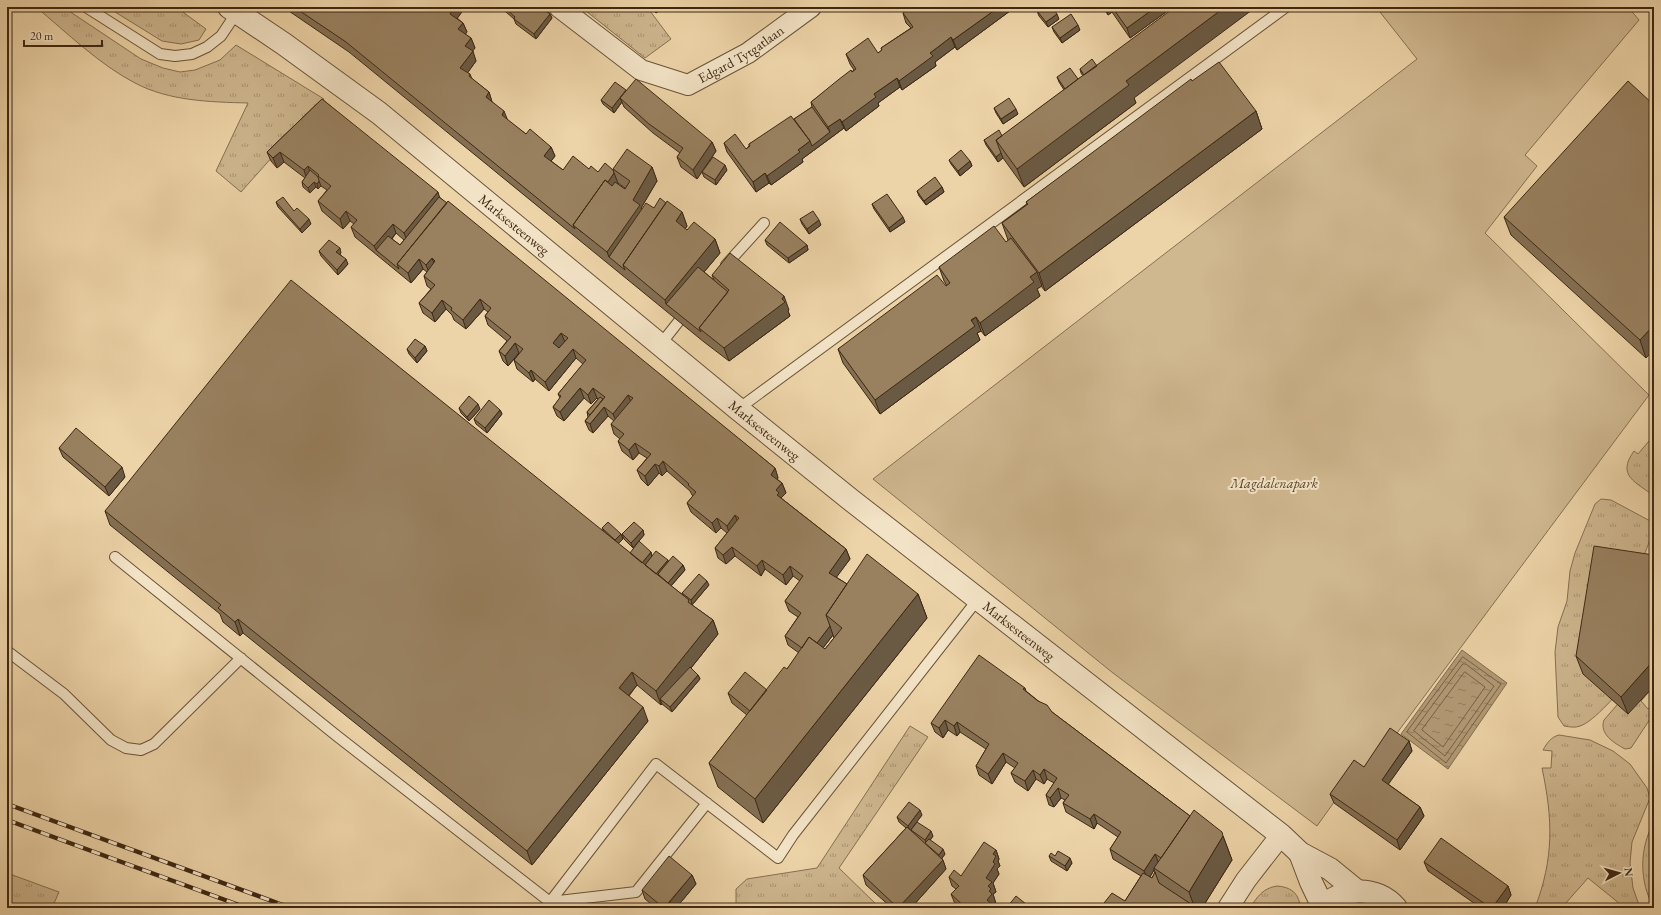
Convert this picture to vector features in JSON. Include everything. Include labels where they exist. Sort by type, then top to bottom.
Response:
[{"type":"street","name":"Edgard Tytgatlaan","points":[[559,7],[641,70],[688,85],[748,54],[811,7]]},
{"type":"street","name":"Marksesteenweg","points":[[233,10],[379,113],[738,409],[978,599],[1281,835],[1300,853],[1330,869],[1357,892]]},
{"type":"street","points":[[1228,908],[1246,880],[1281,835]]},
{"type":"street","name":"Marksesteenweg","points":[[1300,853],[1323,908]]},
{"type":"street","points":[[1323,908],[1335,897],[1365,891],[1379,895],[1396,908]]},
{"type":"lane","points":[[86,7],[160,54],[175,56],[192,54],[207,47],[221,36],[233,10]]},
{"type":"lane","points":[[738,409],[1286,7]]},
{"type":"lane","points":[[720,272],[764,223]]},
{"type":"lane","points":[[660,345],[679,321]]},
{"type":"lane","points":[[115,558],[550,902],[636,892],[707,803]]},
{"type":"lane","points":[[550,902],[656,764],[778,858],[793,835],[978,599]]},
{"type":"lane","points":[[7,651],[64,694],[111,740],[126,748],[141,750],[154,744],[241,658]]},
{"type":"green space","points":[[36,7],[63,7],[141,59],[163,68],[180,72],[195,70],[220,60],[236,45],[324,99],[241,192],[216,171],[248,103],[190,99],[162,94],[148,89],[122,76],[109,67]]},
{"type":"green space","points":[[107,7],[176,7],[206,29],[199,40],[181,44],[162,41]]},
{"type":"green space","points":[[581,7],[647,7],[671,39],[645,58]]},
{"type":"green space","name":"Magdalenapark","points":[[1376,7],[1628,7],[1639,20],[1525,155],[1537,166],[1485,233],[1649,395],[1394,737],[1368,777],[1357,770],[1317,826],[1113,673],[873,479],[1417,59]]},
{"type":"green space","points":[[1654,435],[1654,496],[1630,478],[1627,467],[1634,451],[1638,454]]},
{"type":"green space","points":[[1601,499],[1611,500],[1654,523],[1654,529],[1639,569],[1631,679],[1592,719],[1580,726],[1568,727],[1564,726],[1558,717],[1555,652],[1558,627],[1567,601],[1570,571],[1575,553],[1595,504]]},
{"type":"green space","points":[[1654,662],[1654,686],[1641,701],[1648,709],[1654,704],[1654,713],[1631,748],[1625,749],[1608,738],[1604,730],[1604,720]]},
{"type":"green space","points":[[910,726],[928,737],[839,868],[880,908],[736,908],[736,889],[747,879],[817,868]]},
{"type":"green space","points":[[1559,735],[1590,740],[1613,751],[1630,764],[1647,788],[1650,798],[1632,842],[1630,863],[1633,888],[1640,908],[1625,908],[1588,878],[1565,904],[1570,908],[1535,908],[1546,872],[1550,839],[1550,822],[1542,768],[1551,768],[1552,751],[1543,750],[1554,737]]},
{"type":"green space","points":[[1654,822],[1654,908],[1649,898],[1643,876],[1643,854],[1649,832]]},
{"type":"green space","points":[[7,873],[59,892],[52,908],[7,908]]},
{"type":"green space","points":[[1277,886],[1285,887],[1295,893],[1300,904],[1297,908],[1250,908],[1264,891]]},
{"type":"water","points":[[1462,650],[1507,683],[1448,769],[1401,734]]},
{"type":"building","points":[[294,7],[399,7],[404,11],[407,7],[455,7],[450,14],[463,23],[458,29],[471,38],[465,46],[473,51],[460,68],[470,74],[469,76],[489,92],[486,97],[504,111],[502,115],[526,134],[530,129],[551,147],[544,156],[563,170],[573,156],[589,169],[591,166],[598,172],[605,163],[613,170],[614,173],[608,182],[605,180],[573,225],[575,229],[346,42]]},
{"type":"building","points":[[504,7],[541,7],[550,14],[534,34],[514,19],[515,17]]},
{"type":"building","points":[[911,7],[932,7],[935,11],[940,7],[999,7],[953,40],[951,37],[930,53],[933,56],[899,81],[897,78],[874,94],[876,97],[842,122],[840,119],[828,127],[811,102],[851,70],[852,72],[856,69],[846,54],[868,38],[878,53],[882,50],[881,48],[913,27],[903,13]]},
{"type":"building","points":[[1043,7],[1052,7],[1057,14],[1046,22],[1037,11]]},
{"type":"building","points":[[1112,7],[1156,7],[1127,28]]},
{"type":"building","points":[[1175,7],[1225,7],[1126,81],[1129,85],[1017,169],[996,140]]},
{"type":"building","points":[[1071,14],[1078,25],[1060,38],[1052,27]]},
{"type":"building","points":[[1092,59],[1097,66],[1084,75],[1080,69]]},
{"type":"building","points":[[1219,62],[1256,111],[1039,273],[1002,223],[1028,204],[1026,202],[1191,79],[1192,81]]},
{"type":"building","points":[[1070,68],[1078,79],[1065,89],[1057,77]]},
{"type":"building","points":[[636,79],[712,142],[693,170],[677,157],[683,148],[649,124],[620,98]]},
{"type":"building","points":[[1628,81],[1654,105],[1654,325],[1640,340],[1504,217]]},
{"type":"building","points":[[615,82],[626,90],[612,108],[601,100]]},
{"type":"building","points":[[1009,98],[1016,109],[1001,119],[994,108]]},
{"type":"building","points":[[322,99],[438,192],[404,233],[393,224],[374,246],[351,227],[357,220],[346,211],[340,219],[318,201],[331,186],[318,176],[319,175],[308,166],[304,170],[280,152],[273,158],[267,152]]},
{"type":"building","points":[[812,107],[830,132],[812,146],[794,119]]},
{"type":"building","points":[[791,116],[810,141],[798,150],[800,152],[767,176],[765,173],[753,182],[724,143],[735,134],[746,149],[750,146],[749,144]]},
{"type":"building","points":[[999,130],[1002,136],[996,140],[1001,153],[996,157],[984,140]]},
{"type":"building","points":[[627,149],[652,167],[633,200],[640,205],[607,252],[573,225],[605,180],[612,186],[615,182],[625,189],[630,181],[613,169]]},
{"type":"building","points":[[961,150],[970,161],[958,171],[949,160]]},
{"type":"building","points":[[713,157],[725,165],[715,180],[702,172]]},
{"type":"building","points":[[310,170],[318,177],[319,181],[317,184],[314,182],[308,188],[302,182]]},
{"type":"building","points":[[935,177],[942,187],[924,201],[917,191]]},
{"type":"building","points":[[887,194],[903,217],[889,228],[872,204]]},
{"type":"building","points":[[283,197],[294,211],[297,208],[309,219],[300,229],[276,202]]},
{"type":"building","points":[[439,197],[447,203],[397,264],[399,269],[376,250],[388,236],[400,245]]},
{"type":"building","points":[[660,198],[666,203],[623,265],[625,270],[609,257],[646,203],[654,208]]},
{"type":"building","points":[[448,201],[775,468],[771,475],[782,483],[776,490],[779,493],[777,495],[846,549],[829,573],[847,584],[826,615],[830,626],[817,643],[809,637],[802,648],[785,636],[801,613],[785,601],[803,576],[790,566],[783,575],[762,560],[757,566],[732,547],[723,555],[715,548],[739,518],[735,515],[727,526],[717,518],[712,523],[687,503],[696,492],[663,461],[659,466],[655,464],[645,476],[637,470],[651,454],[635,443],[629,450],[618,441],[624,434],[611,424],[633,398],[628,395],[613,414],[604,407],[590,424],[585,421],[605,397],[593,388],[588,395],[580,388],[560,412],[553,407],[561,396],[558,394],[586,360],[573,349],[545,382],[531,370],[529,373],[514,360],[523,349],[515,343],[505,356],[499,351],[511,337],[485,316],[491,308],[480,299],[463,320],[442,300],[432,313],[419,303],[435,285],[424,276],[435,261],[432,258],[426,265],[419,259],[408,273],[397,264]],"holes":[[[561,333],[568,338],[559,348],[553,343]]]},
{"type":"building","points":[[667,201],[682,212],[676,221],[687,230],[694,222],[715,239],[665,300],[623,265]]},
{"type":"building","points":[[813,211],[819,220],[807,229],[800,219]]},
{"type":"building","points":[[780,222],[807,245],[788,258],[765,240]]},
{"type":"building","points":[[994,226],[1006,242],[1011,238],[1037,272],[1030,277],[1034,282],[980,323],[976,317],[971,320],[975,326],[875,400],[838,349],[937,275],[946,286],[950,283],[939,267]]},
{"type":"building","points":[[329,240],[340,248],[336,252],[346,259],[337,270],[319,251]]},
{"type":"building","points":[[730,253],[784,296],[782,299],[785,302],[724,348],[699,328],[729,290],[712,275]]},
{"type":"building","points":[[698,267],[728,292],[699,328],[701,332],[666,304]]},
{"type":"building","points":[[291,280],[689,600],[688,602],[713,620],[656,691],[632,672],[619,688],[643,707],[527,851],[238,619],[235,622],[218,608],[221,605],[105,511]]},
{"type":"building","points":[[415,339],[425,346],[415,358],[407,349]]},
{"type":"building","points":[[469,396],[478,404],[467,417],[459,408]]},
{"type":"building","points":[[600,397],[603,399],[590,415],[587,412]]},
{"type":"building","points":[[489,400],[500,410],[485,428],[474,419]]},
{"type":"building","points":[[76,428],[122,467],[105,487],[59,448]]},
{"type":"building","points":[[608,522],[621,534],[615,540],[602,528]]},
{"type":"building","points":[[634,522],[643,530],[631,543],[622,534]]},
{"type":"building","points":[[639,541],[651,552],[642,563],[630,553]]},
{"type":"building","points":[[1594,546],[1654,555],[1654,660],[1621,697],[1576,656]]},
{"type":"building","points":[[656,551],[668,560],[656,574],[645,565]]},
{"type":"building","points":[[867,554],[918,594],[755,799],[709,763],[784,667],[787,669],[809,637],[825,649],[842,628],[826,615]]},
{"type":"building","points":[[673,556],[683,565],[668,583],[658,574]]},
{"type":"building","points":[[699,574],[707,581],[691,600],[682,593]]},
{"type":"building","points":[[979,655],[1025,688],[1023,689],[1038,701],[1047,705],[1052,712],[1190,816],[1161,858],[1155,854],[1144,871],[1110,849],[1121,832],[1094,814],[1090,819],[1063,803],[1069,795],[1058,788],[1050,798],[1046,795],[1057,778],[1044,769],[1040,775],[1033,770],[1025,781],[1011,773],[1018,763],[1003,753],[988,774],[976,766],[989,744],[957,722],[954,726],[945,720],[939,728],[931,723]]},
{"type":"building","points":[[690,667],[698,675],[670,707],[660,699]]},
{"type":"building","points":[[745,672],[767,690],[750,711],[728,693]]},
{"type":"building","points":[[1390,728],[1409,741],[1382,780],[1420,807],[1397,840],[1330,794],[1354,760],[1364,767]]},
{"type":"building","points":[[909,802],[920,810],[908,826],[897,817]]},
{"type":"building","points":[[1194,810],[1222,832],[1223,836],[1189,892],[1154,868]]},
{"type":"building","points":[[917,822],[931,831],[925,840],[911,830]]},
{"type":"building","points":[[907,827],[943,860],[898,908],[863,875]]},
{"type":"building","points":[[1441,838],[1508,886],[1492,908],[1424,862]]},
{"type":"building","points":[[929,839],[943,849],[939,855],[925,843]]},
{"type":"building","points":[[984,842],[996,850],[993,854],[996,856],[993,862],[995,864],[986,878],[992,882],[988,886],[991,889],[989,891],[992,894],[987,900],[996,908],[966,908],[951,894],[959,886],[949,877],[954,870],[961,876]]},
{"type":"building","points":[[1058,851],[1070,858],[1065,866],[1049,856],[1051,853],[1055,856]]},
{"type":"building","points":[[669,856],[692,875],[664,908],[642,890]]},
{"type":"building","points":[[1155,872],[1159,883],[1194,906],[1193,908],[1100,908],[1112,893],[1125,901],[1143,873],[1152,878]]},
{"type":"building","points":[[1016,896],[1031,908],[1011,908],[1008,906]]},
{"type":"railway","points":[[7,804],[291,908]]},
{"type":"railway","points":[[7,820],[247,908]]}]
